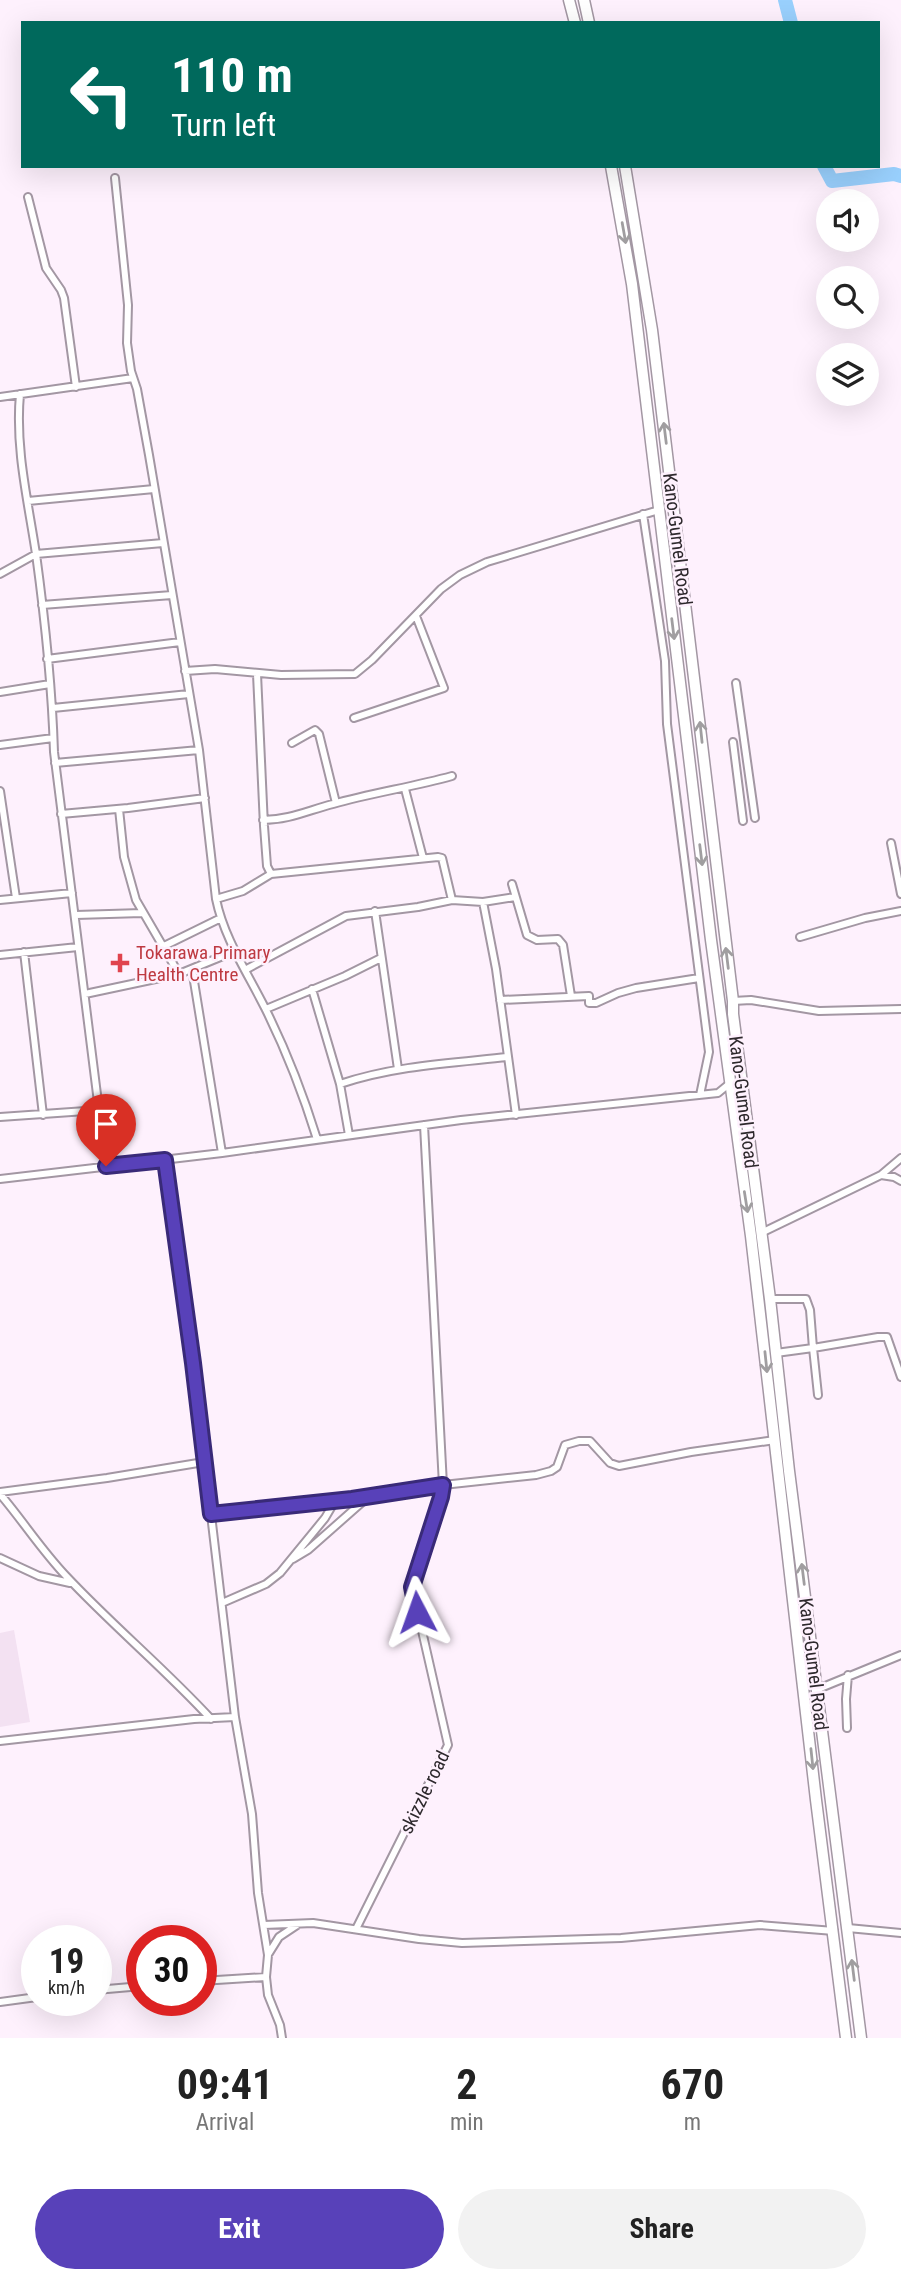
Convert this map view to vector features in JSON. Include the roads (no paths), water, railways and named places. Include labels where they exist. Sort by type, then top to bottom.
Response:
[{"type":"main road","points":[[569,0],[574,21]]},
{"type":"main road","points":[[584,0],[589,21]]},
{"type":"main road","name":"Kano-Gumel Road","points":[[611,168],[632,284],[729,1084],[767,1322],[775,1440],[846,2038]]},
{"type":"main road","points":[[614,180],[626,171]]},
{"type":"main road","name":"Kano-Gumel Road","points":[[626,171],[652,330],[736,1041],[770,1299],[767,1322],[776,1353],[861,2038]]},
{"type":"main road","points":[[689,761],[704,760]]},
{"type":"street","points":[[115,178],[128,305],[127,343],[199,750],[216,899],[235,951],[266,1009],[292,1067],[317,1139]]},
{"type":"street","points":[[28,197],[46,268],[64,298],[76,387]]},
{"type":"street","points":[[0,397],[133,378]]},
{"type":"street","points":[[20,394],[18,427],[42,605],[53,708],[55,763],[106,1166]]},
{"type":"street","points":[[27,501],[154,489]]},
{"type":"street","points":[[185,671],[215,669],[257,674],[323,676],[355,674],[452,580],[481,565],[659,510]]},
{"type":"street","points":[[643,514],[664,648],[667,724],[709,1052],[700,1095]]},
{"type":"street","points":[[0,574],[36,554],[163,543]]},
{"type":"street","points":[[42,605],[172,595]]},
{"type":"street","points":[[354,718],[444,688],[416,616]]},
{"type":"street","points":[[47,659],[180,642]]},
{"type":"street","points":[[257,674],[263,820],[271,874]]},
{"type":"street","points":[[736,683],[755,818]]},
{"type":"street","points":[[0,692],[50,684]]},
{"type":"street","points":[[53,708],[189,694]]},
{"type":"street","points":[[292,743],[315,730],[319,734],[336,803]]},
{"type":"street","points":[[0,745],[53,738]]},
{"type":"street","points":[[733,742],[743,821]]},
{"type":"street","points":[[55,763],[199,750]]},
{"type":"street","points":[[263,820],[295,817],[336,803],[452,776]]},
{"type":"street","points":[[405,789],[423,858]]},
{"type":"street","points":[[0,794],[4,846],[16,898]]},
{"type":"street","points":[[61,814],[205,798]]},
{"type":"street","points":[[118,809],[124,857],[133,893],[179,974]]},
{"type":"street","points":[[891,843],[901,894]]},
{"type":"street","points":[[216,899],[243,891],[271,874],[442,858],[452,900]]},
{"type":"street","points":[[512,884],[525,932],[530,938],[558,939],[563,945],[571,996]]},
{"type":"street","points":[[0,900],[72,893]]},
{"type":"street","points":[[246,970],[346,916],[452,900],[483,902],[515,897]]},
{"type":"street","points":[[483,902],[516,1115]]},
{"type":"street","points":[[374,911],[398,1069]]},
{"type":"street","points":[[800,937],[865,918],[901,911]]},
{"type":"street","points":[[76,915],[142,913]]},
{"type":"street","points":[[162,947],[221,918]]},
{"type":"street","points":[[0,955],[78,947]]},
{"type":"street","points":[[85,994],[179,974],[235,951]]},
{"type":"street","points":[[24,952],[43,1115]]},
{"type":"street","points":[[266,1009],[381,958]]},
{"type":"street","points":[[192,968],[222,1153]]},
{"type":"street","points":[[500,1000],[589,996],[589,1003],[596,1003],[618,993],[699,978]]},
{"type":"street","points":[[312,989],[340,1084],[349,1135]]},
{"type":"street","points":[[733,1002],[751,1000],[819,1012],[901,1009]]},
{"type":"street","points":[[340,1084],[398,1069],[507,1057]]},
{"type":"street","points":[[0,1179],[222,1153],[549,1109],[718,1093],[729,1084]]},
{"type":"street","points":[[0,1117],[100,1110]]},
{"type":"street","name":"skizzle road","points":[[356,1929],[448,1745],[412,1587],[443,1485],[424,1125]]},
{"type":"street","points":[[761,1233],[881,1175],[901,1158]]},
{"type":"street","points":[[165,1160],[193,1363],[235,1717],[251,1814],[258,1893],[268,1955],[268,1995],[280,2025],[282,2038]]},
{"type":"street","points":[[881,1175],[899,1179]]},
{"type":"street","points":[[770,1299],[806,1299],[810,1310],[818,1395]]},
{"type":"street","points":[[776,1353],[887,1337],[901,1377]]},
{"type":"street","points":[[211,1514],[536,1475],[556,1468],[565,1445],[579,1441],[590,1441],[610,1463],[619,1466],[775,1440]]},
{"type":"street","points":[[0,1493],[204,1462]]},
{"type":"street","points":[[0,1493],[72,1583],[211,1719]]},
{"type":"street","points":[[291,1560],[308,1550],[369,1496]]},
{"type":"street","points":[[222,1602],[266,1584],[280,1573],[325,1518],[335,1501]]},
{"type":"street","points":[[0,1558],[39,1576],[72,1583]]},
{"type":"street","points":[[818,1689],[901,1655]]},
{"type":"street","points":[[847,1728],[848,1675]]},
{"type":"street","points":[[0,1741],[194,1719],[235,1717]]},
{"type":"street","points":[[264,1925],[303,1922],[462,1943],[621,1938],[760,1925],[834,1931]]},
{"type":"street","points":[[268,1955],[278,1937],[303,1922]]},
{"type":"street","points":[[848,1928],[901,1933]]},
{"type":"street","points":[[217,1980],[266,1977]]},
{"type":"street","points":[[0,2002],[21,1999]]},
{"type":"waterway","points":[[785,0],[790,21]]},
{"type":"waterway","points":[[825,168],[832,181],[894,174],[901,176]]},
{"type":"place","name":"Tokarawa Primary Health Centre","points":[[120,963]]}]
